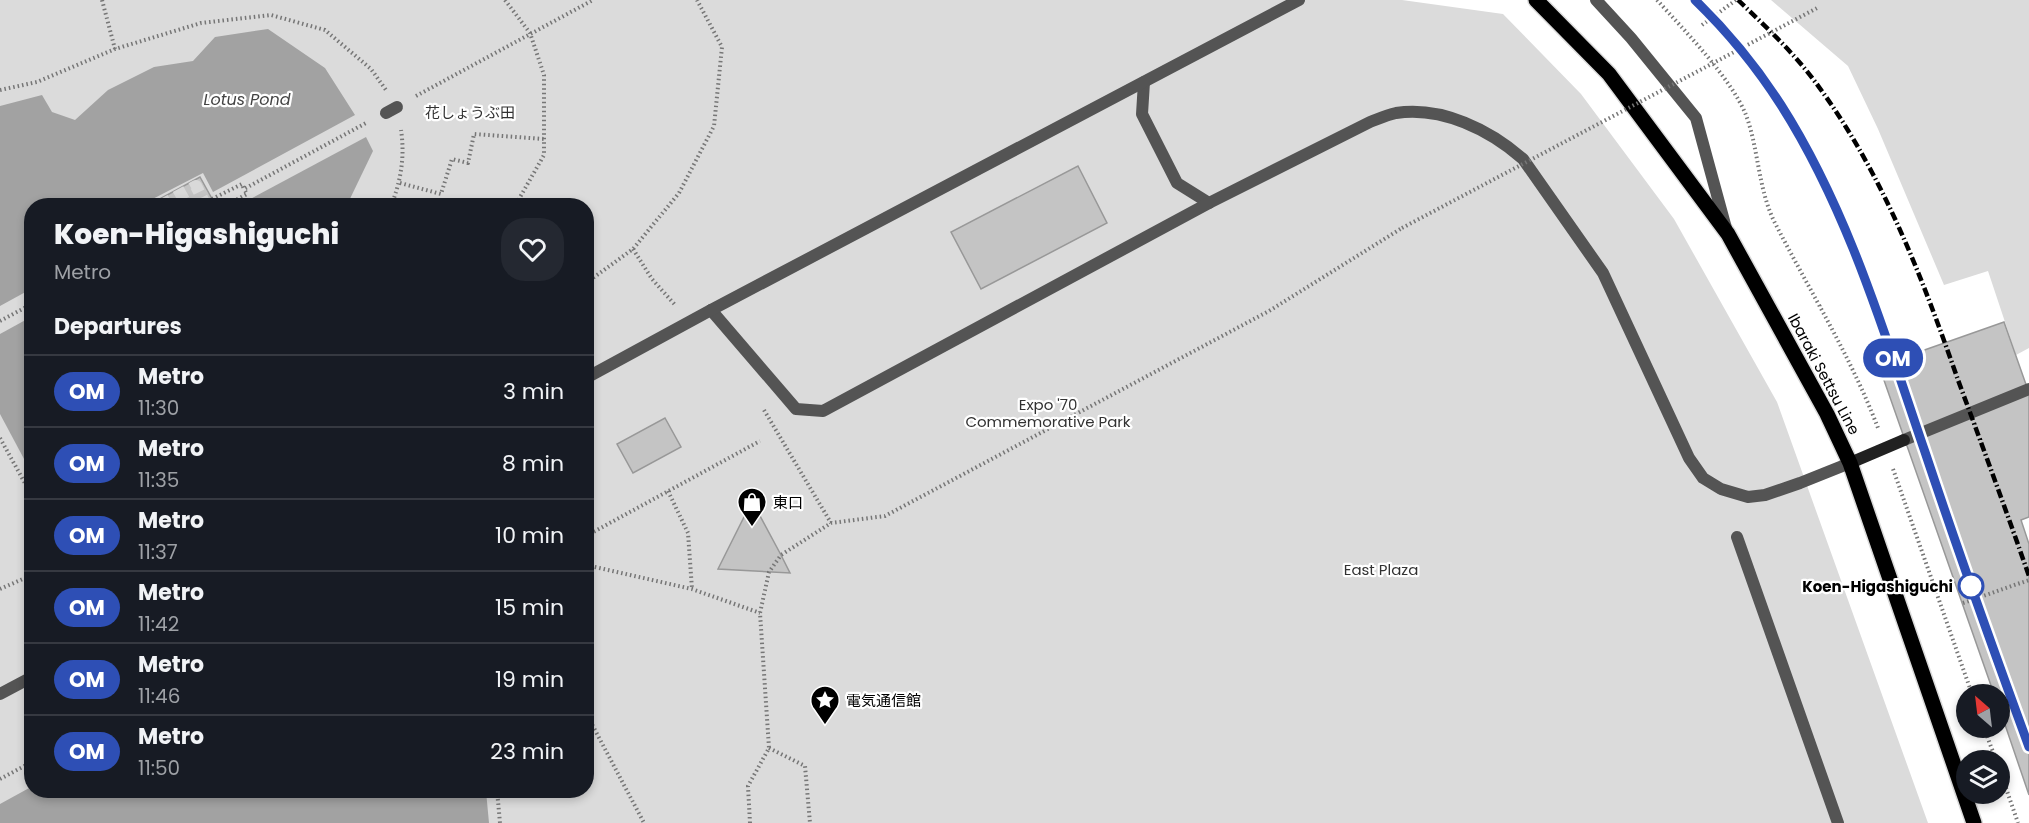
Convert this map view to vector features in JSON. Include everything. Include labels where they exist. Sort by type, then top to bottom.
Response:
[{"type":"main road","name":"Ibaraki Settsu Line","points":[[1536,0],[1609,74],[1728,234],[1827,414],[1850,463],[1974,823]]},
{"type":"street","points":[[594,374],[1299,0]]},
{"type":"street","points":[[1596,0],[1631,38],[1696,118],[1728,234]]},
{"type":"street","points":[[1144,82],[1142,114],[1177,183],[1209,203]]},
{"type":"street","points":[[711,310],[796,409],[823,411],[1209,203],[1370,122],[1396,113],[1426,113],[1464,122],[1507,146],[1523,159],[1603,273],[1689,458],[1703,478],[1721,489],[1748,496],[1765,495],[1850,463],[2029,389]]},
{"type":"street","points":[[1737,537],[1838,823]]},
{"type":"street","points":[[0,694],[24,681]]},
{"type":"path","points":[[102,0],[115,49]]},
{"type":"path","points":[[505,0],[530,33],[544,75],[544,155],[520,198]]},
{"type":"path","points":[[244,189],[593,0]]},
{"type":"path","points":[[594,277],[633,249],[679,193],[714,126],[722,47],[697,0]]},
{"type":"path","points":[[1657,0],[1701,50],[1742,105],[1770,213],[1838,339],[1865,395]]},
{"type":"path","points":[[1702,25],[1736,0]]},
{"type":"path","points":[[750,823],[748,786],[769,748],[760,613],[769,572],[781,555],[831,523],[885,516],[1269,311],[1402,228],[1819,7]]},
{"type":"path","points":[[0,90],[37,82],[115,49],[201,22],[271,15],[325,30],[371,69],[391,110],[403,142],[400,183],[395,198]]},
{"type":"path","points":[[400,183],[441,194],[452,159],[468,163],[474,134],[544,139]]},
{"type":"path","points":[[214,198],[242,184],[247,194],[240,198]]},
{"type":"path","points":[[633,249],[652,279],[691,321]]},
{"type":"path","points":[[0,321],[24,308]]},
{"type":"path","points":[[758,403],[766,412],[831,523]]},
{"type":"path","points":[[0,438],[24,482]]},
{"type":"path","points":[[594,532],[760,441]]},
{"type":"path","points":[[668,491],[688,533],[692,589]]},
{"type":"path","points":[[1911,522],[1968,684]]},
{"type":"path","points":[[594,567],[692,589],[760,613]]},
{"type":"path","points":[[0,589],[24,578]]},
{"type":"path","points":[[1964,603],[2029,580]]},
{"type":"path","points":[[594,728],[644,823]]},
{"type":"path","points":[[769,748],[805,766],[810,823]]},
{"type":"path","points":[[0,779],[24,766]]},
{"type":"path","points":[[498,798],[500,823]]},
{"type":"path","points":[[2010,800],[2018,823]]},
{"type":"green space","name":"Expo '70 Commemorative Park","points":[[0,0],[1402,0],[1503,14],[1581,94],[1674,219],[1777,402],[1928,823],[0,823]]},
{"type":"green space","points":[[1771,0],[2029,0],[2029,348],[2016,355],[1988,271],[1944,285],[1878,129],[1848,66]]},
{"type":"water","name":"Lotus Pond","points":[[268,29],[325,68],[355,115],[213,192],[203,173],[155,198],[24,198],[24,293],[0,306],[0,106],[42,95],[52,112],[75,120],[108,90],[154,67],[193,61],[215,37]]},
{"type":"water","points":[[366,137],[373,151],[350,198],[252,198]]},
{"type":"water","points":[[24,321],[24,459],[0,414],[0,334]]},
{"type":"water","points":[[24,791],[24,798],[487,798],[489,823],[0,823],[0,804]]},
{"type":"building","points":[[1078,166],[1107,223],[981,289],[951,232]]},
{"type":"building","points":[[200,177],[212,198],[162,198]]},
{"type":"building","points":[[2004,322],[2029,393],[2029,517],[2021,520],[2029,544],[2029,795],[2010,738],[2010,684],[1990,684],[1879,366]]},
{"type":"building","points":[[665,418],[681,447],[633,473],[617,444]]},
{"type":"building","name":"東口","points":[[752,501],[781,555],[790,573],[718,569]]},
{"type":"tunnel","points":[[174,198],[196,186],[202,198]]},
{"type":"railway","points":[[1695,0],[1741,50],[1762,77],[1805,145],[1826,186],[1879,316],[1923,448],[2029,747]]},
{"type":"railway","points":[[1738,0],[1805,68],[1837,113],[1879,186],[1914,262],[2029,576]]},
{"type":"metro line","name":"OM","points":[[1695,0],[1739,46],[1780,103],[1824,182],[1883,329],[1971,588],[2029,747]]},
{"type":"place","name":"東口","points":[[752,528]]},
{"type":"place","name":"Koen-Higashiguchi","points":[[1971,586]]},
{"type":"place","name":"電気通信館","points":[[825,726]]},
{"type":"park label","name":"花しょうぶ田","points":[[470,112]]},
{"type":"park label","name":"East Plaza","points":[[1381,569]]}]
